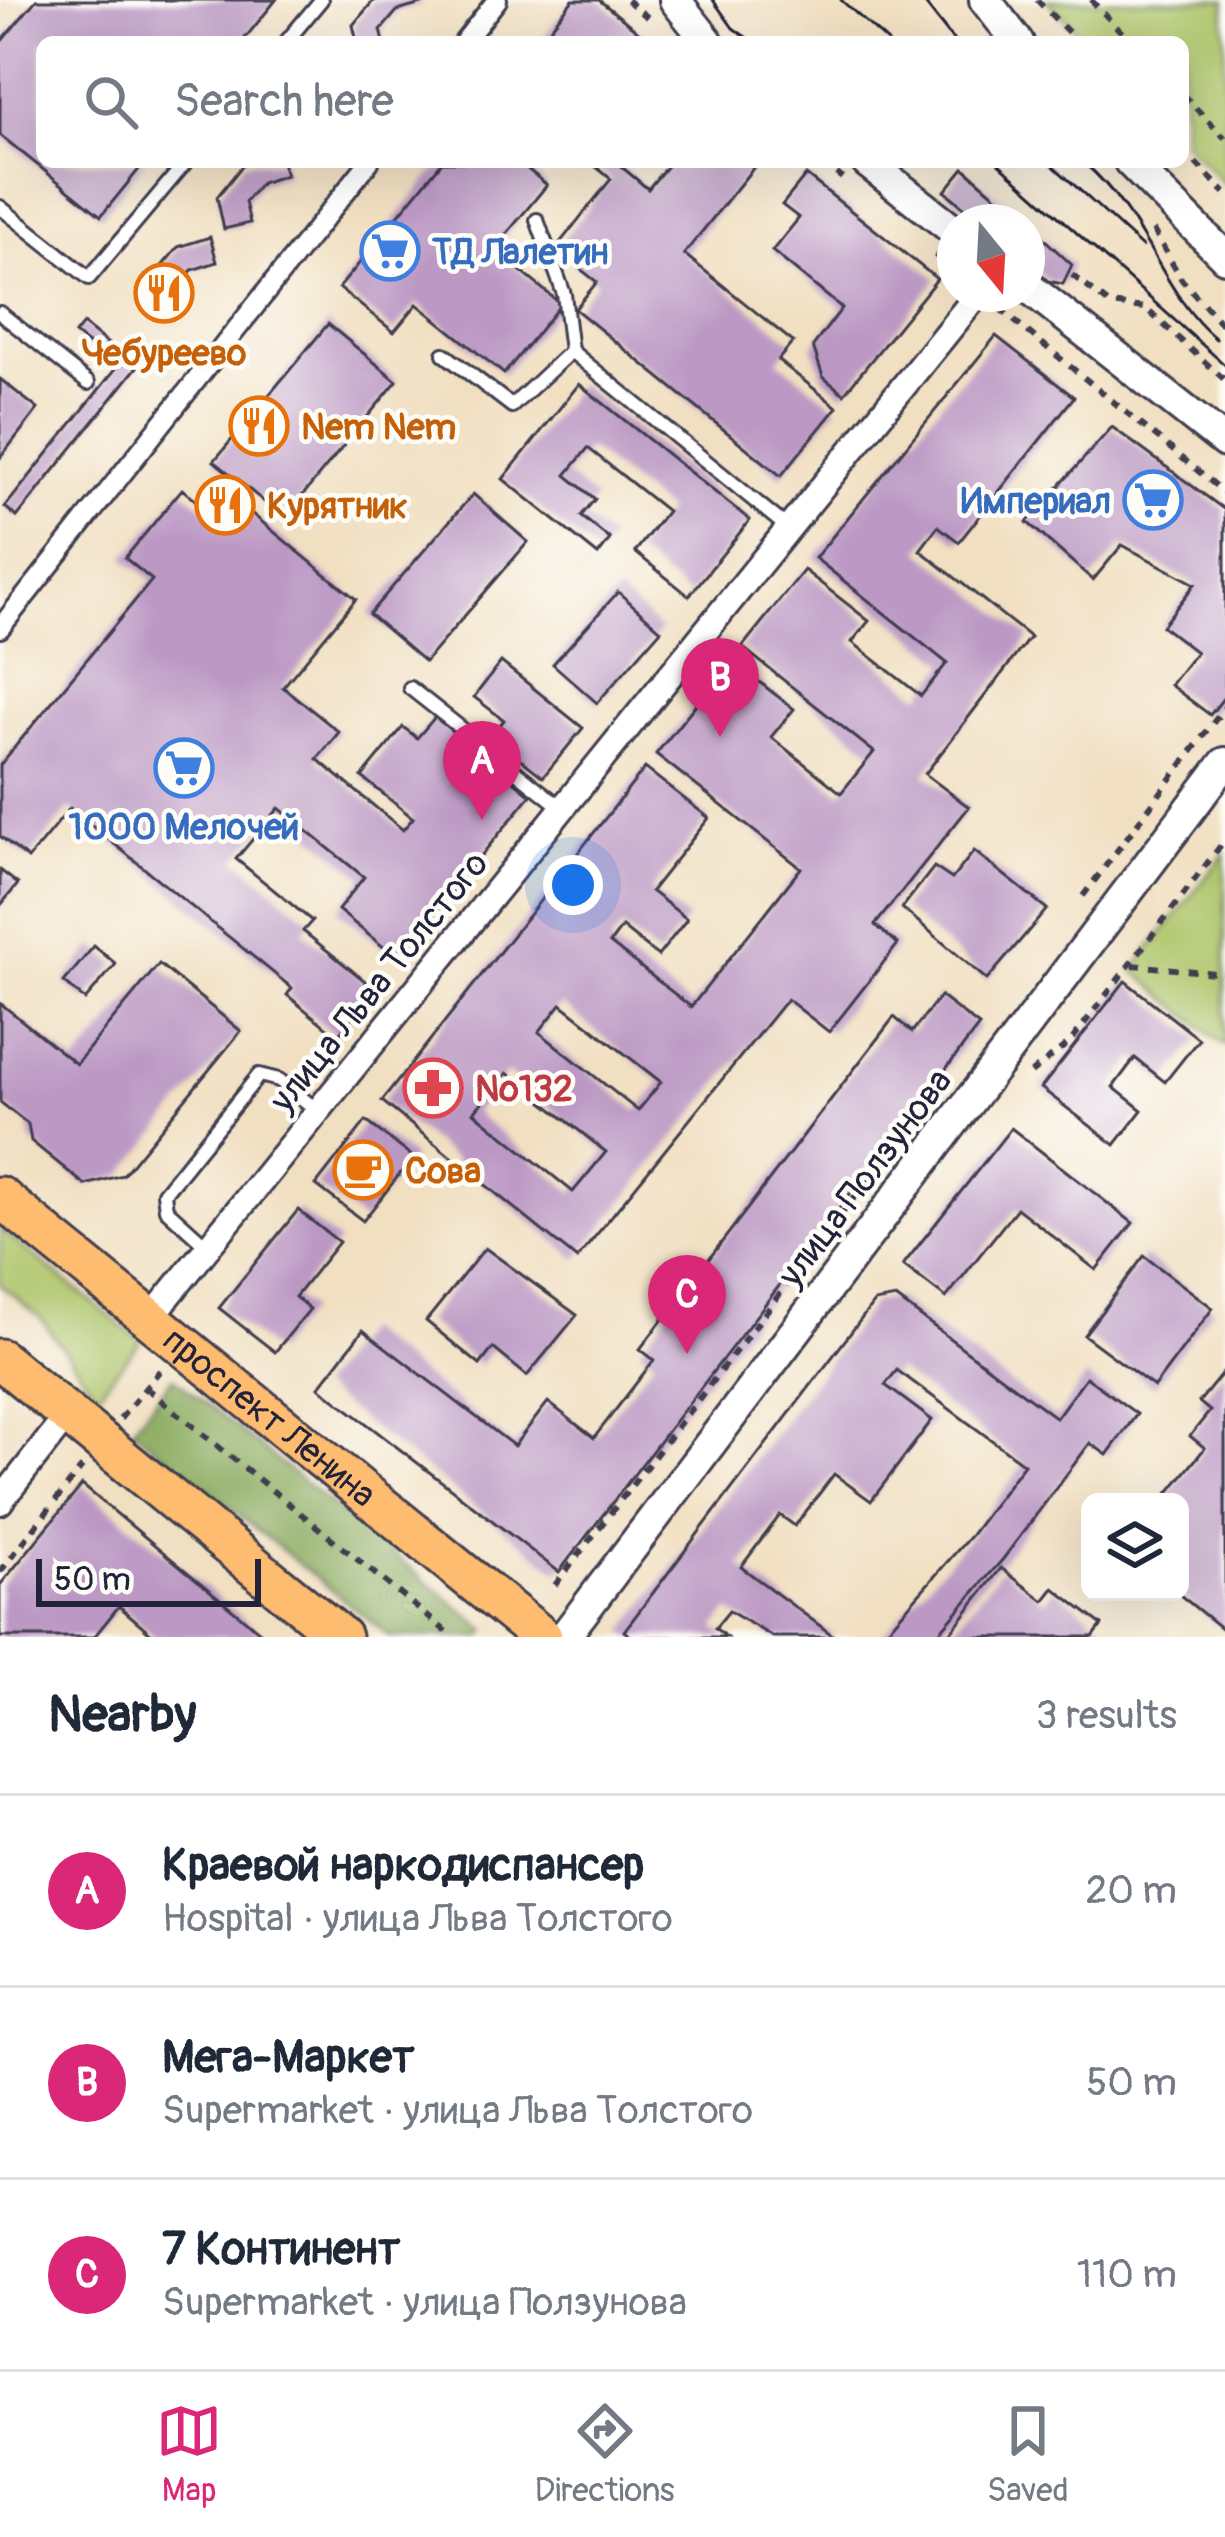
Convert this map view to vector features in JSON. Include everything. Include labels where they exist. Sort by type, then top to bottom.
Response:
[{"type":"main road","name":"проспект Ленина","points":[[0,1197],[542,1637]]},
{"type":"main road","points":[[0,1359],[341,1637]]},
{"type":"street","points":[[469,36],[497,0]]},
{"type":"street","points":[[676,0],[703,36]]},
{"type":"street","points":[[985,0],[1013,36]]},
{"type":"street","points":[[0,628],[364,168]]},
{"type":"street","points":[[875,168],[937,217]]},
{"type":"street","points":[[1136,168],[1225,256]]},
{"type":"street","points":[[1045,300],[1225,442]]},
{"type":"street","name":"улица Льва Толстого","points":[[151,1319],[789,529],[977,312]]},
{"type":"street","name":"улица Ползунова","points":[[564,1637],[1225,764]]},
{"type":"street","points":[[0,1502],[67,1416]]},
{"type":"lane","points":[[291,36],[321,0]]},
{"type":"lane","points":[[0,206],[89,278],[181,168]]},
{"type":"lane","points":[[536,220],[564,294],[571,351],[789,529]]},
{"type":"lane","points":[[0,313],[88,383]]},
{"type":"lane","points":[[444,354],[512,406],[571,351]]},
{"type":"lane","points":[[410,688],[563,809]]},
{"type":"lane","points":[[209,1248],[166,1210],[164,1193],[177,1176],[260,1075],[279,1080],[319,1112]]},
{"type":"path","points":[[1036,0],[1072,36]]},
{"type":"path","points":[[1091,0],[1125,36]]},
{"type":"path","points":[[1189,101],[1225,139]]},
{"type":"path","points":[[1189,156],[1225,194]]},
{"type":"path","points":[[1150,225],[1181,280],[1225,328]]},
{"type":"path","points":[[1072,274],[1109,304],[1145,308],[1225,380]]},
{"type":"path","points":[[1002,312],[1225,493]]},
{"type":"path","points":[[1073,909],[1225,706]]},
{"type":"path","points":[[1031,1072],[1071,1041],[1225,840]]},
{"type":"path","points":[[1132,965],[1225,974]]},
{"type":"path","points":[[555,1585],[894,1146]]},
{"type":"path","points":[[124,1415],[165,1364]]},
{"type":"path","points":[[146,1388],[453,1637]]},
{"type":"path","points":[[0,1572],[78,1471]]},
{"type":"green space","points":[[1047,0],[1225,0],[1225,185],[1189,147],[1189,36],[1082,36]]},
{"type":"green space","points":[[1225,853],[1225,1046],[1133,970]]},
{"type":"green space","points":[[0,1229],[141,1341],[97,1394],[39,1316],[0,1285]]},
{"type":"green space","points":[[173,1377],[487,1630],[482,1637],[390,1637],[132,1429]]},
{"type":"building","points":[[36,0],[276,0],[247,36],[36,36],[36,164],[0,135],[0,43]]},
{"type":"building","points":[[374,0],[421,0],[422,4],[397,11],[381,30],[382,36],[356,36],[353,25]]},
{"type":"building","points":[[573,0],[599,0],[644,36],[544,36]]},
{"type":"building","points":[[41,168],[140,168],[101,216]]},
{"type":"building","points":[[240,168],[284,168],[286,175],[261,183],[245,202],[250,223],[224,229],[217,197]]},
{"type":"building","points":[[437,168],[526,168],[547,185],[494,249],[561,304],[504,374],[417,304],[394,332],[339,288]]},
{"type":"building","points":[[597,168],[623,168],[648,189],[665,168],[753,168],[684,254],[793,342],[778,360],[837,407],[781,476],[575,309],[597,282],[555,249],[611,179]]},
{"type":"building","points":[[964,168],[1005,204],[960,204],[945,191]]},
{"type":"building","points":[[806,175],[937,279],[844,394],[823,377],[813,346],[842,308],[772,251],[799,218],[782,205]]},
{"type":"building","points":[[210,237],[217,262],[192,270],[177,289],[181,310],[156,315],[148,283],[178,247]]},
{"type":"building","points":[[1045,240],[1072,265],[1063,284],[1048,281]]},
{"type":"building","points":[[83,324],[137,367],[17,517],[5,507],[117,367],[75,334]]},
{"type":"building","points":[[328,324],[397,381],[284,518],[214,461]]},
{"type":"building","points":[[996,336],[1074,397],[959,542],[938,526],[920,550],[1030,637],[925,774],[969,807],[875,925],[898,944],[829,1032],[787,999],[577,1259],[382,1101],[645,768],[709,818],[651,891],[687,919],[658,956],[622,927],[610,943],[691,1007],[801,868],[656,754],[731,660],[794,709],[771,737],[841,793],[874,752],[742,647],[804,570],[869,621],[852,642],[921,696],[947,663],[815,558]],"holes":[[[561,1004],[661,1082],[638,1111],[539,1032]],[[507,1073],[606,1152],[573,1192],[474,1112]]]},
{"type":"building","points":[[0,379],[38,409],[0,458]]},
{"type":"building","points":[[579,384],[750,520],[689,596],[635,552],[667,511],[588,448],[566,475],[595,499],[581,516],[610,539],[598,555],[503,479]]},
{"type":"building","points":[[1112,427],[1225,510],[1225,696],[1210,715],[1170,685],[1196,652],[1162,626],[1195,584],[1122,545],[1093,580],[1027,522]]},
{"type":"building","points":[[182,489],[224,524],[240,504],[356,599],[283,687],[339,732],[317,759],[403,830],[413,818],[362,777],[403,727],[417,738],[435,717],[531,795],[397,958],[338,910],[364,877],[279,808],[236,859],[312,921],[303,931],[375,989],[337,1036],[287,995],[292,988],[70,808],[28,859],[0,836],[0,765],[152,580],[125,558]]},
{"type":"building","points":[[473,494],[528,542],[425,662],[369,614]]},
{"type":"building","points":[[618,592],[661,630],[597,703],[553,664]]},
{"type":"building","points":[[501,662],[583,728],[543,777],[491,736],[504,720],[474,697]]},
{"type":"building","points":[[974,851],[1047,909],[987,980],[902,908],[934,867],[952,879]]},
{"type":"building","points":[[0,870],[18,884],[0,906]]},
{"type":"building","points":[[94,946],[116,964],[85,1000],[64,982]]},
{"type":"building","points":[[159,964],[241,1031],[123,1175],[85,1185],[31,1141],[28,1124],[0,1102],[0,1003],[76,1064]]},
{"type":"building","points":[[1125,981],[1199,1039],[1165,1082],[1135,1058],[1113,1087],[1142,1110],[1115,1145],[1041,1088]]},
{"type":"building","points":[[940,996],[979,1026],[559,1572],[319,1387],[363,1330],[514,1446],[548,1402],[594,1438],[654,1360],[640,1349],[894,1017],[912,1032]]},
{"type":"building","points":[[366,1121],[413,1157],[363,1221],[316,1185]]},
{"type":"building","points":[[1011,1128],[1133,1223],[1096,1270],[1017,1208],[946,1298],[903,1265]]},
{"type":"building","points":[[298,1210],[339,1242],[295,1297],[310,1309],[275,1352],[219,1308]]},
{"type":"building","points":[[485,1248],[577,1315],[527,1376],[493,1348],[480,1365],[426,1321]]},
{"type":"building","points":[[1144,1256],[1213,1308],[1154,1387],[1084,1335]]},
{"type":"building","points":[[896,1298],[1056,1418],[1086,1377],[1137,1414],[1107,1455],[1090,1443],[1003,1559],[935,1637],[881,1637],[971,1535],[1024,1464],[897,1370],[885,1385],[932,1420],[871,1501],[834,1474],[795,1526],[780,1515],[741,1567],[835,1637],[773,1637],[729,1611],[715,1628],[726,1637],[631,1637],[624,1631],[874,1302]]},
{"type":"building","points":[[1225,1370],[1222,1629],[1187,1601],[1189,1493],[1168,1493],[1205,1448],[1190,1436],[1210,1411],[1199,1402]]},
{"type":"building","points":[[82,1485],[266,1637],[155,1637],[119,1606],[94,1637],[0,1637],[0,1585]]},
{"type":"building","points":[[1001,1568],[1044,1601],[1054,1588],[1102,1625],[1093,1637],[947,1637]]},
{"type":"tram line","points":[[713,0],[744,36]]},
{"type":"tram line","points":[[841,0],[881,36]]},
{"type":"tram line","points":[[922,0],[950,36]]},
{"type":"tram line","points":[[1004,168],[1225,365]]},
{"type":"tram line","points":[[1056,168],[1142,247]]},
{"type":"tram line","points":[[1089,168],[1123,206],[1181,299],[1216,339]]},
{"type":"place","name":"ТД Лалетин","points":[[390,251]]},
{"type":"place","name":"Чебуреево","points":[[164,293]]},
{"type":"place","name":"Nem Nem","points":[[259,426]]},
{"type":"place","name":"Империал","points":[[1153,500]]},
{"type":"place","name":"Курятник","points":[[225,505]]},
{"type":"place","name":"Мега-Маркет","points":[[720,737]]},
{"type":"place","name":"1000 Мелочей","points":[[184,768]]},
{"type":"place","name":"Краевой наркодиспансер","points":[[482,820]]},
{"type":"place","name":"№132","points":[[433,1088]]},
{"type":"place","name":"Сова","points":[[363,1170]]},
{"type":"place","name":"7 Континент","points":[[687,1354]]}]
